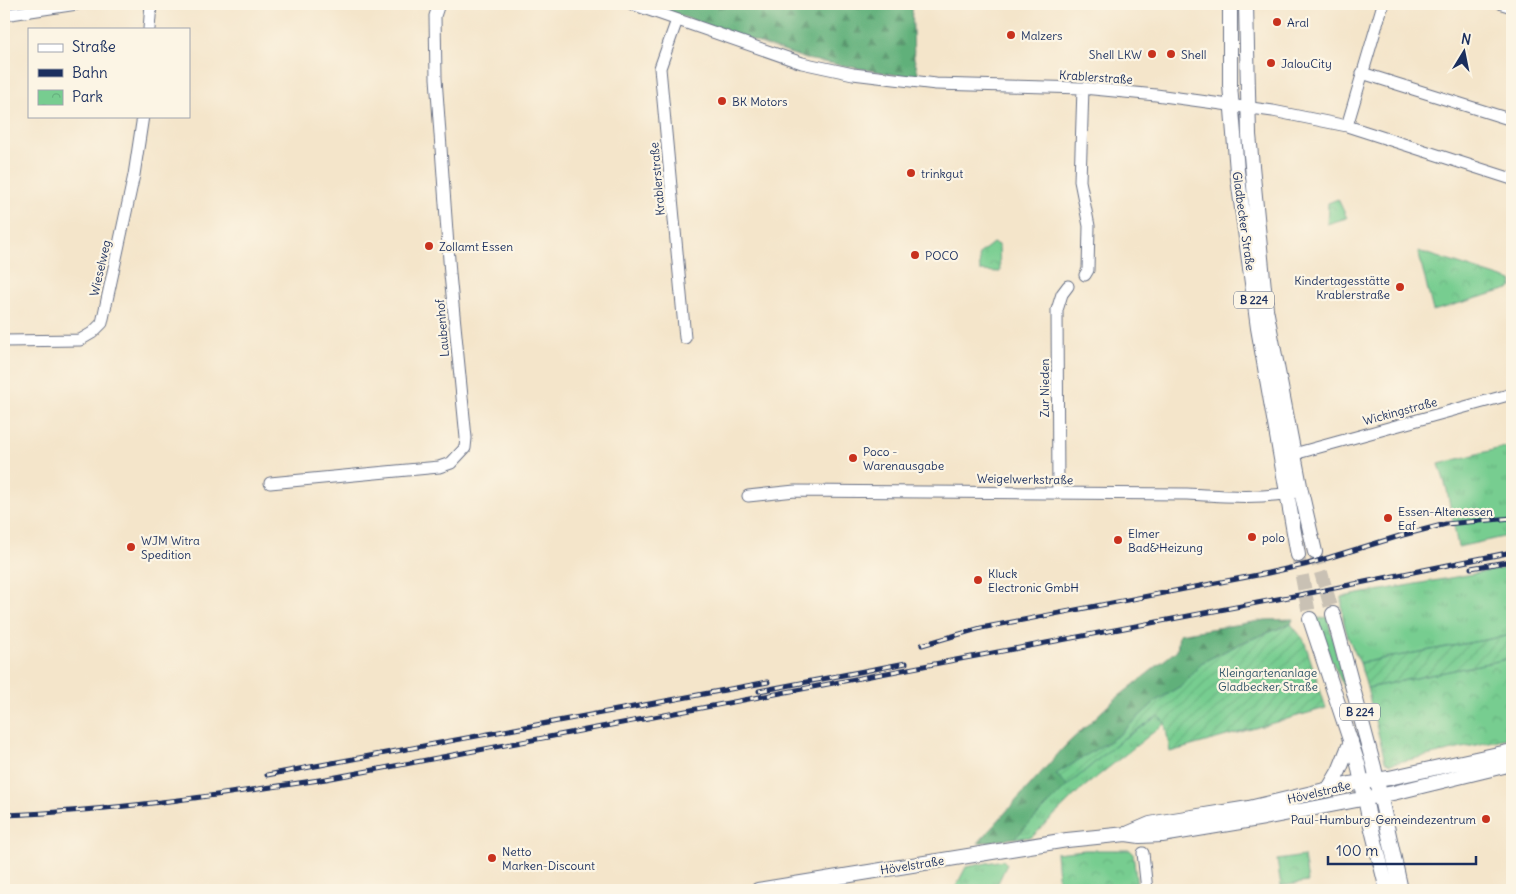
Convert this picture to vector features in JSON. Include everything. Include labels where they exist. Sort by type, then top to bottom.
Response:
[{"type":"main road","name":"Gladbecker Straße","points":[[1230,4],[1231,106],[1237,171],[1258,328],[1298,555]]},
{"type":"main road","name":"Gladbecker Straße","points":[[1246,4],[1249,135],[1266,309],[1301,491],[1315,552]]},
{"type":"main road","name":"B 224","points":[[1333,614],[1377,780],[1401,890]]},
{"type":"main road","name":"B 224","points":[[1310,619],[1351,741],[1387,890]]},
{"type":"main road","points":[[1328,790],[1339,771],[1351,741]]},
{"type":"main road","name":"Hövelstraße","points":[[1126,834],[1150,824],[1249,808],[1512,750]]},
{"type":"main road","name":"Hövelstraße","points":[[758,890],[1067,840],[1126,834],[1140,836],[1171,833],[1264,818],[1380,795],[1512,764]]},
{"type":"street","points":[[4,15],[77,4]]},
{"type":"street","points":[[149,28],[151,4]]},
{"type":"street","name":"Laubenhof","points":[[270,483],[439,467],[451,463],[465,448],[466,438],[450,274],[436,75],[435,16],[438,4]]},
{"type":"street","name":"Krablerstraße","points":[[632,4],[802,63],[853,74],[936,84],[1083,88],[1156,95],[1248,108],[1347,126],[1512,178]]},
{"type":"street","points":[[1347,126],[1383,4]]},
{"type":"street","points":[[1502,4],[1512,7]]},
{"type":"street","name":"Krablerstraße","points":[[677,20],[660,68],[685,338]]},
{"type":"street","points":[[1362,73],[1512,120]]},
{"type":"street","points":[[1083,88],[1080,180],[1089,226],[1088,270],[1085,275]]},
{"type":"street","name":"Wieselweg","points":[[4,341],[80,340],[92,333],[102,323],[134,175],[143,118]]},
{"type":"street","name":"Zur Nieden","points":[[1058,493],[1057,310],[1062,294],[1068,286]]},
{"type":"street","name":"Wickingstraße","points":[[1294,454],[1512,394]]},
{"type":"street","name":"Weigelwerkstraße","points":[[748,496],[795,491],[1265,496],[1301,491]]},
{"type":"street","points":[[1143,853],[1146,890]]},
{"type":"green space","points":[[646,4],[912,4],[914,58],[920,79],[806,59]]},
{"type":"green space","points":[[1338,199],[1347,218],[1327,224],[1328,203]]},
{"type":"green space","points":[[993,243],[999,245],[1000,272],[980,271],[979,254]]},
{"type":"green space","points":[[1418,251],[1512,281],[1512,288],[1433,311]]},
{"type":"green space","points":[[1512,445],[1512,535],[1458,547],[1447,490],[1439,464]]},
{"type":"green space","points":[[1512,567],[1512,635],[1360,663],[1346,631],[1342,597]]},
{"type":"green space","points":[[1327,617],[1347,694],[1330,657],[1317,619]]},
{"type":"green space","points":[[1293,619],[1291,624],[1244,642],[1201,663],[1184,684],[1156,701],[1119,735],[1057,774],[1067,786],[1015,838],[978,843],[1066,745],[1113,701],[1177,650],[1179,634],[1265,620]]},
{"type":"green space","name":"Kleingartenanlage Gladbecker Straße","points":[[1291,624],[1304,640],[1326,708],[1170,752],[1165,723],[1158,716],[1121,740],[1067,786],[1056,774],[1119,735],[1156,701],[1184,684],[1201,663],[1244,642]]},
{"type":"green space","points":[[1512,635],[1512,658],[1367,688],[1360,663]]},
{"type":"green space","points":[[1512,658],[1512,737],[1390,764],[1385,761],[1367,688]]},
{"type":"green space","points":[[1158,716],[1165,723],[1079,791],[1032,837],[1015,838],[1067,786],[1121,740]]},
{"type":"green space","points":[[1085,850],[1130,850],[1133,853],[1137,886],[1103,890],[1059,890],[1056,853]]},
{"type":"green space","points":[[1304,856],[1308,882],[1281,886],[1277,860]]},
{"type":"green space","points":[[1003,860],[1007,864],[993,890],[954,890],[966,867]]},
{"type":"tunnel","points":[[1315,552],[1333,614]]},
{"type":"tunnel","points":[[1298,555],[1310,619]]},
{"type":"railway","points":[[922,645],[981,628],[1308,564],[1446,524],[1512,518]]},
{"type":"railway","points":[[4,815],[125,806],[326,779],[1315,592],[1512,552]]},
{"type":"railway","points":[[1471,568],[1512,561]]},
{"type":"railway","points":[[759,691],[906,663]]},
{"type":"railway","points":[[267,775],[768,682]]},
{"type":"place","name":"Aral","points":[[1277,22]]},
{"type":"place","name":"Malzers","points":[[1011,35]]},
{"type":"place","name":"Shell LKW","points":[[1152,54]]},
{"type":"place","name":"Shell","points":[[1171,54]]},
{"type":"place","name":"JalouCity","points":[[1271,63]]},
{"type":"place","name":"BK Motors","points":[[722,101]]},
{"type":"place","name":"trinkgut","points":[[911,173]]},
{"type":"place","name":"Zollamt Essen","points":[[429,246]]},
{"type":"place","name":"POCO","points":[[915,255]]},
{"type":"place","name":"Kindertagesstätte Krablerstraße","points":[[1400,287]]},
{"type":"place","name":"Poco - Warenausgabe","points":[[853,458]]},
{"type":"place","name":"Essen-Altenessen Eaf","points":[[1388,518]]},
{"type":"place","name":"polo","points":[[1252,537]]},
{"type":"place","name":"Elmer Bad&Heizung","points":[[1118,540]]},
{"type":"place","name":"WJM Witra Spedition","points":[[131,547]]},
{"type":"place","name":"Kluck Electronic GmbH","points":[[978,580]]},
{"type":"place","name":"Paul-Humburg-Gemeindezentrum","points":[[1486,819]]},
{"type":"place","name":"Netto Marken-Discount","points":[[492,858]]}]
